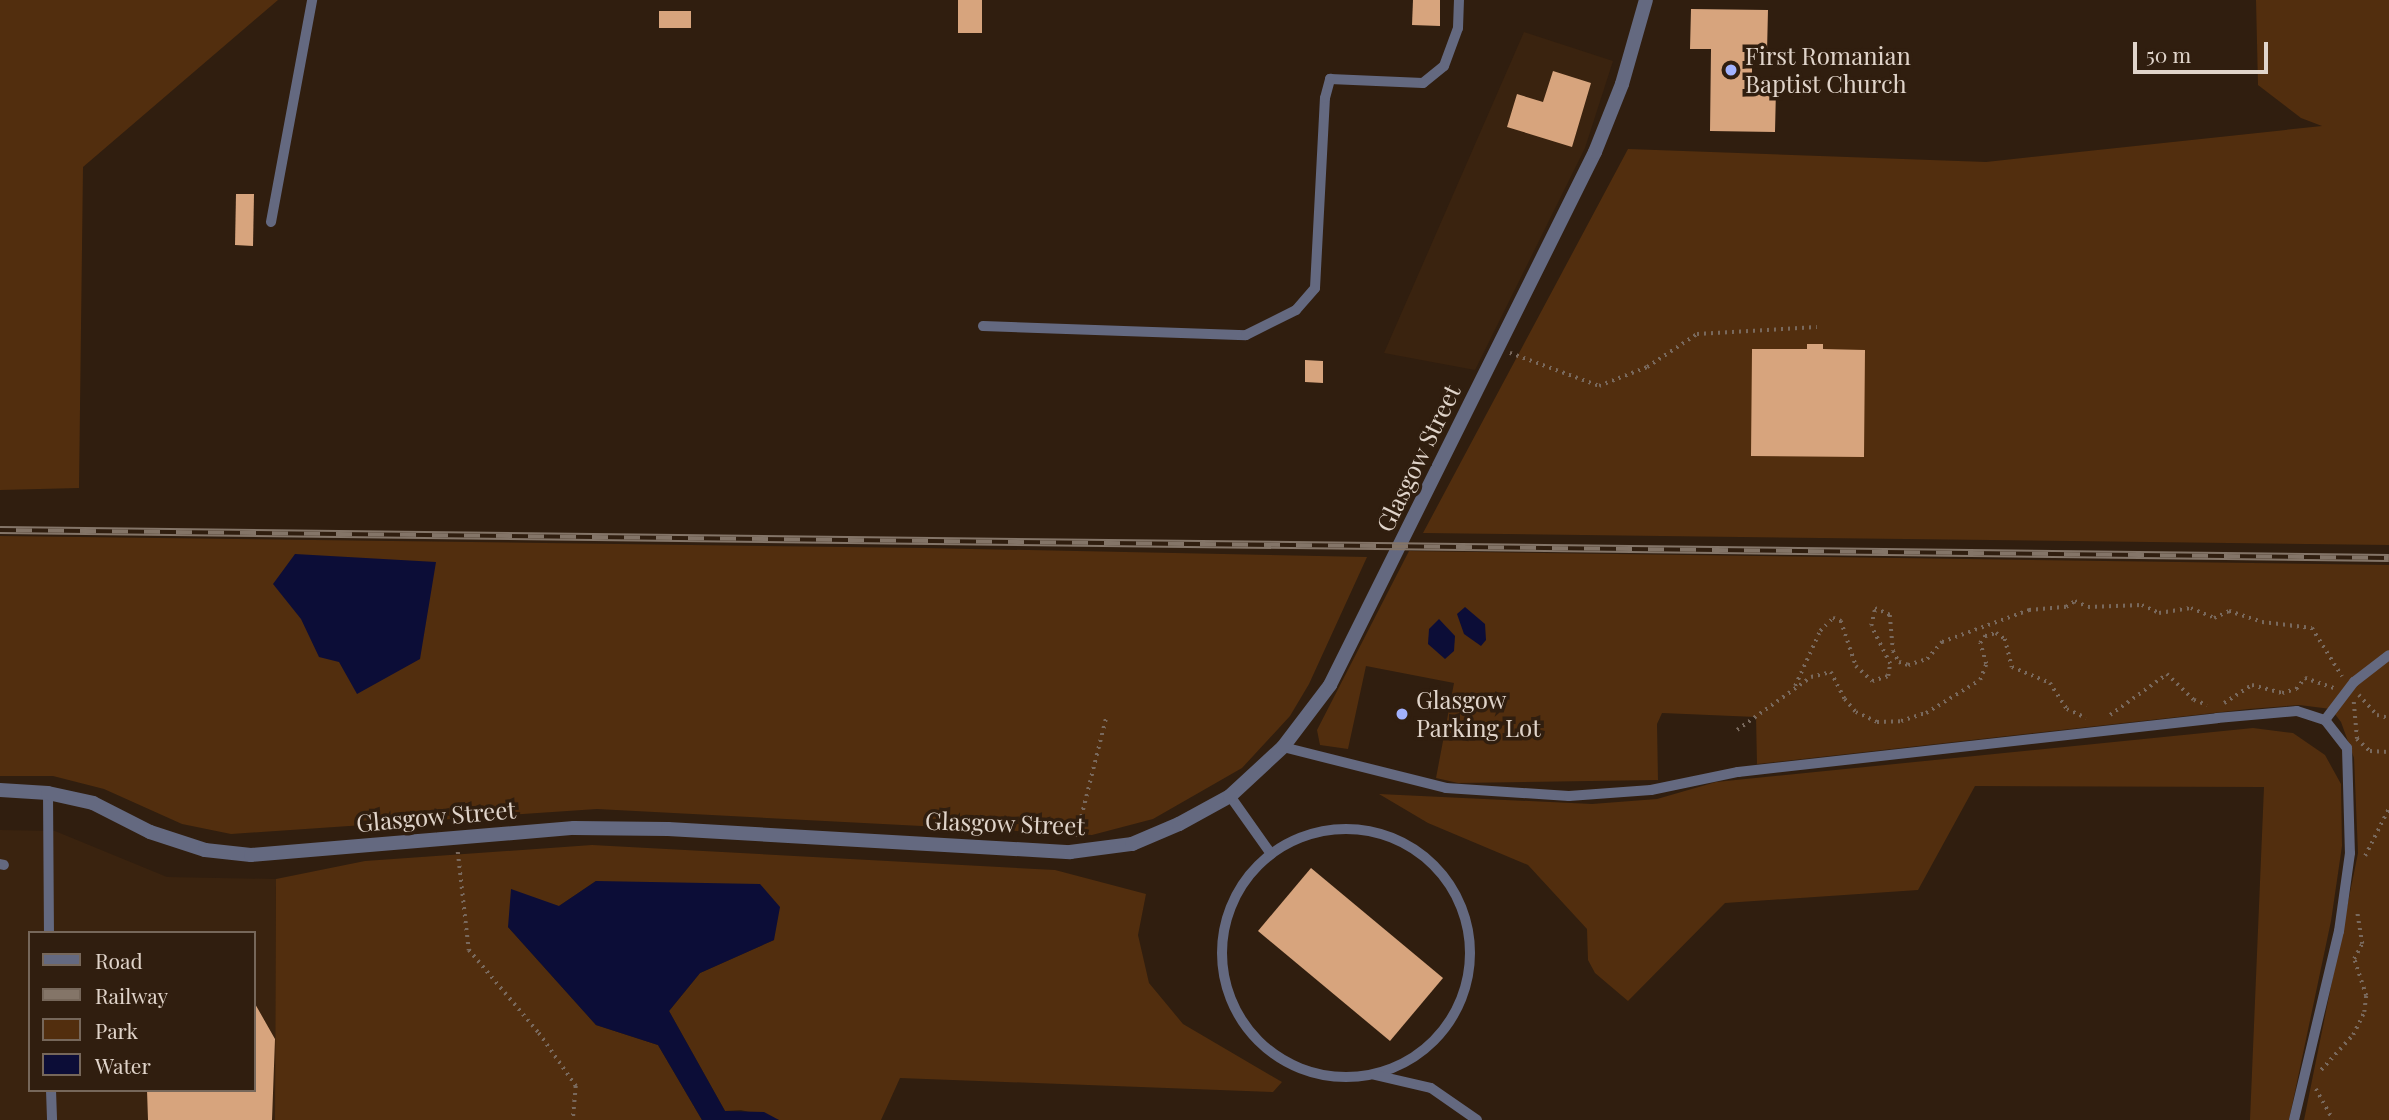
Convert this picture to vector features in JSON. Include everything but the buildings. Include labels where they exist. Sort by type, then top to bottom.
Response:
[{"type":"street","name":"Glasgow Street","points":[[0,790],[48,793],[93,803],[150,832],[205,850],[251,855],[574,828],[668,829],[1070,852],[1132,844],[1230,796],[1283,747],[1329,685],[1595,152],[1622,84],[1646,0]]},
{"type":"lane","points":[[271,222],[312,0]]},
{"type":"lane","points":[[983,326],[1246,335],[1296,310],[1315,288],[1325,97],[1330,79],[1423,83],[1444,66],[1458,28],[1459,0]]},
{"type":"lane","points":[[2325,720],[2348,690],[2389,655]]},
{"type":"lane","points":[[1283,747],[1446,788],[1569,796],[1651,790],[1738,772],[2217,719],[2297,711],[2325,720],[2347,748],[2350,853],[2339,931],[2294,1120]]},
{"type":"lane","points":[[48,793],[49,931]]},
{"type":"lane","points":[[1230,796],[1271,854]]},
{"type":"lane","points":[[1331,828],[1370,830],[1407,844],[1438,868],[1460,901],[1470,939],[1469,978],[1455,1015],[1430,1046],[1394,1069],[1352,1079],[1309,1073],[1270,1054],[1238,1015],[1224,983],[1220,940],[1232,898],[1257,863],[1271,854],[1293,839],[1331,828]]},
{"type":"lane","points":[[1372,1074],[1431,1088],[1477,1120]]},
{"type":"lane","points":[[51,1092],[52,1120]]},
{"type":"path","points":[[1497,348],[1599,386],[1647,368],[1697,334],[1817,327]]},
{"type":"path","points":[[1794,689],[1820,631],[1833,618],[1841,621],[1856,666],[1872,681],[1888,676],[1890,664],[1871,626],[1875,608],[1890,615],[1893,651],[1899,662],[1908,664],[1927,659],[1942,642],[2029,610],[2066,607],[2075,601],[2088,607],[2141,605],[2159,613],[2192,608],[2214,618],[2229,611],[2262,622],[2312,628],[2357,710],[2357,739],[2370,751],[2389,752]]},
{"type":"path","points":[[1737,730],[1811,677],[1831,672],[1856,712],[1877,722],[1901,721],[1926,713],[1980,680],[1986,664],[1980,643],[1985,636],[1996,633],[2005,639],[2012,667],[2050,683],[2067,709],[2096,719]]},
{"type":"path","points":[[2105,717],[2167,674],[2194,700],[2211,706],[2225,703],[2252,685],[2282,693],[2296,689],[2305,678],[2348,690],[2377,715],[2389,718]]},
{"type":"path","points":[[1070,852],[1092,788],[1093,764],[1106,718]]},
{"type":"path","points":[[2365,860],[2389,808]]},
{"type":"path","points":[[456,836],[469,950],[539,1033],[576,1086],[573,1120]]},
{"type":"path","points":[[2333,1120],[2316,1088],[2315,1078],[2353,1035],[2364,1012],[2364,987],[2354,958],[2362,944],[2357,910]]},
{"type":"shaded area","points":[[1524,32],[1613,61],[1585,148],[1475,370],[1384,353]]},
{"type":"shaded area","points":[[0,830],[55,831],[167,877],[276,879],[275,1120],[0,1120]]},
{"type":"green space","points":[[0,0],[278,0],[83,167],[79,488],[0,490]]},
{"type":"green space","points":[[2256,0],[2389,0],[2389,545],[1423,533],[1628,149],[1986,162],[2322,126],[2301,118],[2258,85]]},
{"type":"green space","points":[[0,536],[925,548],[1367,557],[1309,684],[1290,716],[1242,768],[1153,819],[1092,835],[597,809],[231,834],[182,824],[104,789],[53,776],[0,776]]},
{"type":"green space","points":[[1409,551],[2389,565],[2389,1120],[2304,1120],[2358,853],[2354,758],[2341,722],[2331,709],[2299,705],[2249,709],[1757,764],[1756,717],[1662,713],[1657,724],[1658,780],[1458,783],[1436,778],[1454,683],[1366,666],[1348,749],[1320,745],[1317,730]]},
{"type":"green space","points":[[2253,728],[2293,733],[2325,755],[2341,784],[2342,846],[2331,921],[2289,1120],[2250,1120],[2264,787],[1975,786],[1918,890],[1725,903],[1628,1001],[1595,973],[1588,960],[1587,929],[1528,865],[1428,823],[1379,794],[1592,804],[1657,799],[1716,782]]},
{"type":"green space","points":[[592,845],[1055,870],[1146,894],[1138,935],[1149,983],[1183,1024],[1282,1082],[1273,1092],[900,1078],[881,1120],[779,1120],[741,1110],[725,1111],[669,1011],[700,973],[774,940],[596,881],[559,906],[508,927],[596,1025],[658,1045],[702,1120],[275,1120],[276,879],[365,861]]},
{"type":"water","points":[[295,554],[436,562],[420,659],[357,694],[339,662],[319,657],[301,619],[273,584]]},
{"type":"water","points":[[1465,607],[1485,624],[1486,640],[1481,646],[1464,634],[1457,614]]},
{"type":"water","points":[[1439,619],[1455,636],[1454,651],[1445,659],[1428,644],[1429,629]]},
{"type":"water","points":[[596,881],[760,884],[780,907],[774,940],[700,973],[669,1011],[725,1111],[764,1112],[779,1120],[702,1120],[658,1045],[596,1025],[508,927],[511,889],[559,906]]},
{"type":"railway","points":[[0,530],[2389,558]]},
{"type":"place","name":"First Romanian Baptist Church","points":[[1731,70]]},
{"type":"place","name":"Glasgow Parking Lot","points":[[1402,714]]}]
